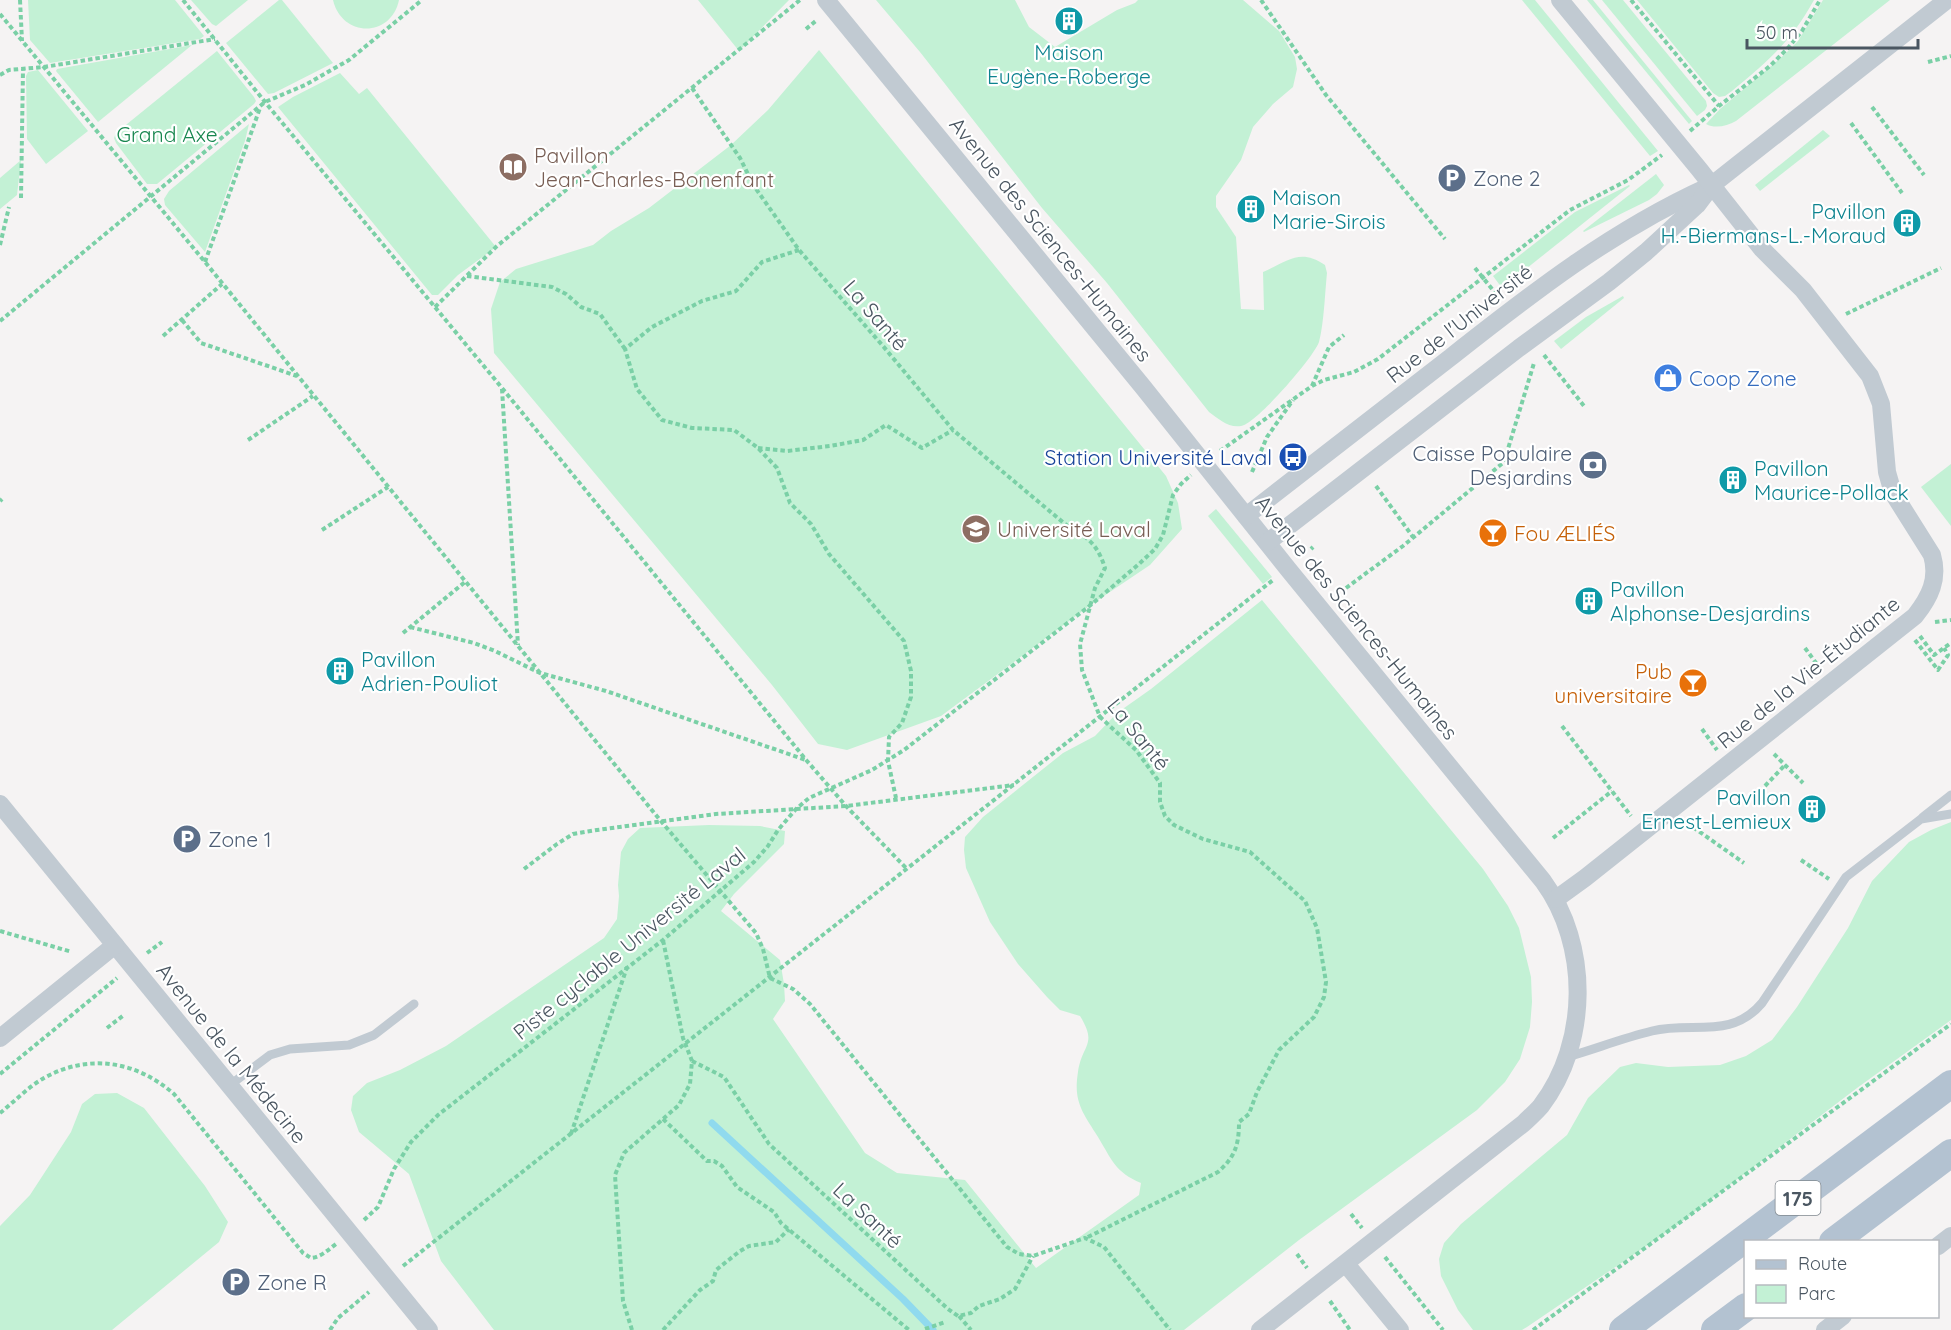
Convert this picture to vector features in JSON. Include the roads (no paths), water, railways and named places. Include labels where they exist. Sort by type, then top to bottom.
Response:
[{"type":"main road","name":"175","points":[[1623,1330],[1951,1084]]},
{"type":"main road","name":"175","points":[[1836,1240],[1951,1153]]},
{"type":"main road","points":[[1715,1330],[1744,1308]]},
{"type":"main road","points":[[1610,1330],[1645,1313]]},
{"type":"street","name":"Avenue des Sciences-Humaines","points":[[826,0],[1556,899],[1569,930],[1576,959],[1576,1019],[1567,1058],[1540,1107],[1524,1123],[1260,1330]]},
{"type":"street","name":"Rue de la Vie-Étudiante","points":[[1556,899],[1915,616],[1923,607],[1933,588],[1935,566],[1932,555],[1893,493],[1887,472],[1881,404],[1870,376],[1803,290],[1762,249],[1560,0]]},
{"type":"street","name":"Rue de l'Université","points":[[1246,516],[1560,273],[1625,230],[1712,185],[1947,0]]},
{"type":"street","name":"Rue de l'Université","points":[[1268,542],[1618,274],[1672,230],[1697,205],[1712,185]]},
{"type":"street","name":"Avenue de la Médecine","points":[[0,804],[429,1330]]},
{"type":"street","points":[[0,1038],[115,945]]},
{"type":"street","points":[[1939,1245],[1951,1236]]},
{"type":"street","points":[[1346,1264],[1400,1330]]},
{"type":"lane","points":[[1567,1058],[1653,1030],[1722,1026],[1742,1021],[1751,1015],[1762,1004],[1839,886],[1853,870],[1951,795]]},
{"type":"lane","points":[[1921,819],[1951,814]]},
{"type":"lane","points":[[230,1085],[270,1055],[290,1049],[349,1045],[374,1035],[414,1004]]},
{"type":"waterway","points":[[712,1123],[903,1299],[933,1330]]},
{"type":"place","name":"Maison Eugène-Roberge","points":[[1069,21]]},
{"type":"place","name":"Pavillon Jean-Charles-Bonenfant","points":[[513,167]]},
{"type":"place","name":"Zone 2","points":[[1452,178]]},
{"type":"place","name":"Maison Marie-Sirois","points":[[1251,209]]},
{"type":"place","name":"Pavillon H.-Biermans-L.-Moraud","points":[[1907,223]]},
{"type":"place","name":"Coop Zone","points":[[1668,378]]},
{"type":"place","name":"Station Université Laval","points":[[1293,457]]},
{"type":"place","name":"Caisse Populaire Desjardins","points":[[1593,465]]},
{"type":"place","name":"Pavillon Maurice-Pollack","points":[[1733,480]]},
{"type":"place","name":"Université Laval","points":[[976,529]]},
{"type":"place","name":"Fou ÆLIÉS","points":[[1493,533]]},
{"type":"place","name":"Pavillon Alphonse-Desjardins","points":[[1589,601]]},
{"type":"place","name":"Pavillon Adrien-Pouliot","points":[[340,671]]},
{"type":"place","name":"Pub universitaire","points":[[1693,683]]},
{"type":"place","name":"Pavillon Ernest-Lemieux","points":[[1812,809]]},
{"type":"place","name":"Zone 1","points":[[187,839]]},
{"type":"place","name":"Zone R","points":[[236,1282]]},
{"type":"park label","name":"Grand Axe","points":[[167,134]]}]
